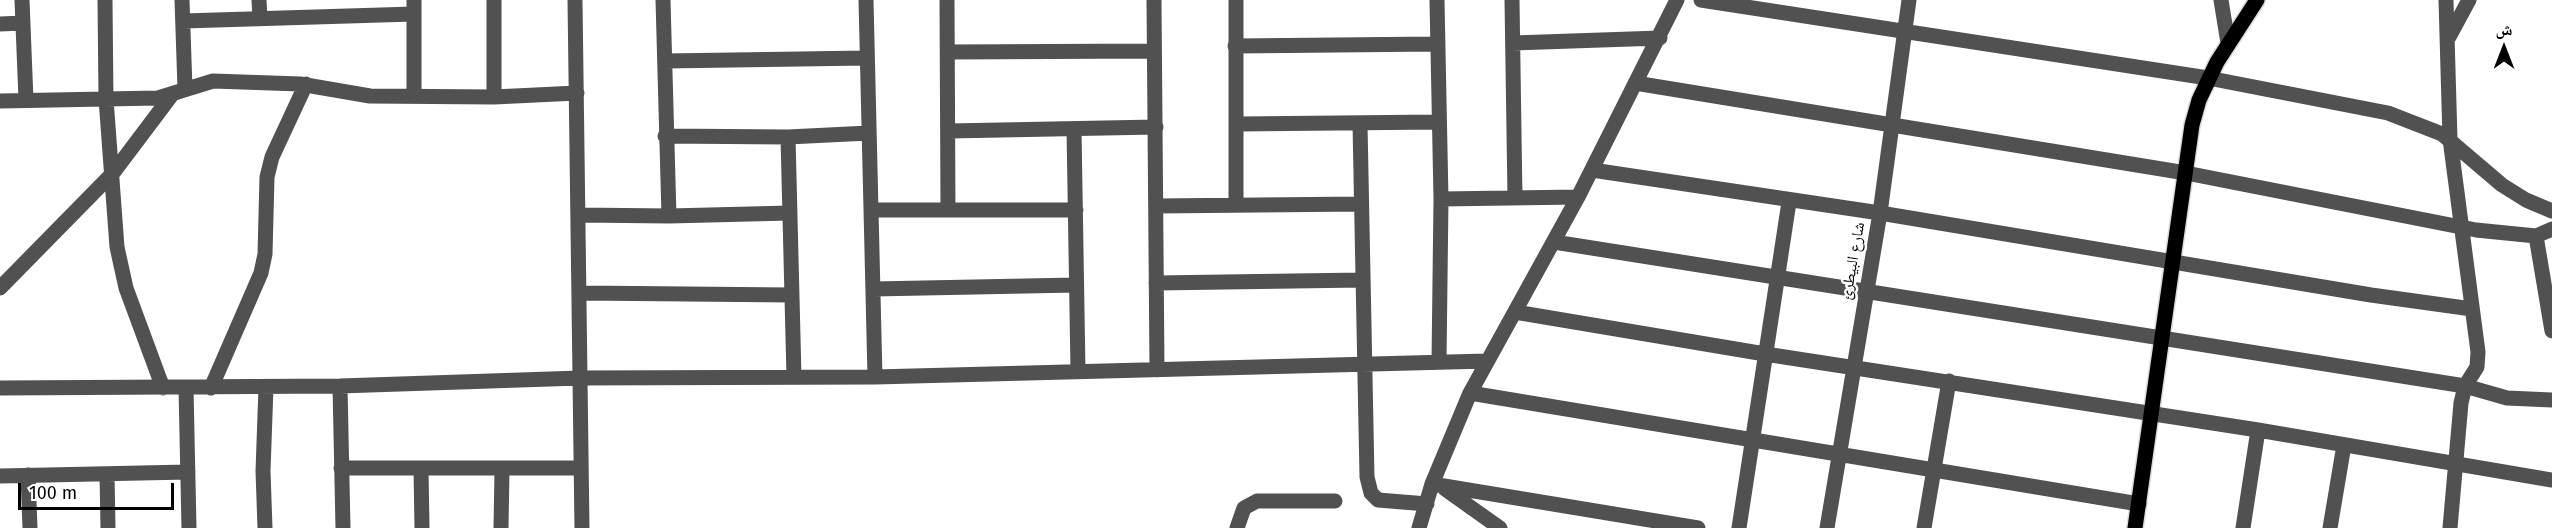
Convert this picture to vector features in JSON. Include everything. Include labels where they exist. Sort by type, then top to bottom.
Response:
[{"type":"main road","points":[[2135,528],[2192,125],[2208,78],[2257,0]]},
{"type":"street","points":[[22,0],[26,100]]},
{"type":"street","points":[[105,0],[106,99],[121,269],[163,388]]},
{"type":"street","points":[[182,0],[185,89]]},
{"type":"street","points":[[259,0],[260,18]]},
{"type":"street","points":[[494,0],[494,97]]},
{"type":"street","points":[[575,0],[580,215],[582,528]]},
{"type":"street","points":[[663,0],[669,216]]},
{"type":"street","points":[[866,0],[875,376]]},
{"type":"street","points":[[947,0],[948,210]]},
{"type":"street","points":[[1154,0],[1157,370]]},
{"type":"street","points":[[1236,0],[1236,206]]},
{"type":"street","points":[[1437,0],[1441,199],[1439,362]]},
{"type":"street","points":[[1512,0],[1515,198]]},
{"type":"street","points":[[1419,528],[1426,504],[1437,486],[1470,393],[1578,197],[1660,38],[1677,0]]},
{"type":"street","points":[[1701,0],[2208,78],[2388,113],[2426,126],[2450,140],[2469,160],[2502,185],[2552,211]]},
{"type":"street","name":"شارع البيطرئ","points":[[1827,528],[1880,213],[1910,0]]},
{"type":"street","points":[[2221,0],[2228,43]]},
{"type":"street","points":[[2446,0],[2449,37],[2450,140],[2478,361],[2475,372],[2464,386],[2457,426],[2450,528]]},
{"type":"street","points":[[2449,37],[2469,0]]},
{"type":"street","points":[[183,21],[260,18],[334,8],[414,7],[414,95]]},
{"type":"street","points":[[0,24],[23,23]]},
{"type":"street","points":[[1513,43],[1660,38]]},
{"type":"street","points":[[1235,46],[1437,44]]},
{"type":"street","points":[[948,52],[1153,51]]},
{"type":"street","points":[[665,61],[867,58]]},
{"type":"street","points":[[0,101],[171,96],[185,89],[213,81],[306,84],[370,96],[494,97],[577,93]]},
{"type":"street","points":[[1635,83],[1892,127],[2186,173],[2460,228],[2536,236],[2552,229]]},
{"type":"street","points":[[211,388],[261,273],[265,254],[267,177],[272,157],[306,84]]},
{"type":"street","points":[[0,288],[113,172],[171,96]]},
{"type":"street","points":[[1237,124],[1438,122]]},
{"type":"street","points":[[1360,124],[1363,364],[1366,465],[1370,489],[1373,496],[1382,501],[1426,504]]},
{"type":"street","points":[[949,131],[1155,127]]},
{"type":"street","points":[[1074,129],[1078,371]]},
{"type":"street","points":[[665,136],[788,137],[869,133]]},
{"type":"street","points":[[788,137],[794,377]]},
{"type":"street","points":[[1592,170],[1789,202],[1880,213],[2371,296],[2472,309]]},
{"type":"street","points":[[1441,199],[1578,197]]},
{"type":"street","points":[[1739,528],[1789,202]]},
{"type":"street","points":[[1156,206],[1361,204]]},
{"type":"street","points":[[871,210],[1076,210]]},
{"type":"street","points":[[580,215],[669,216],[790,213]]},
{"type":"street","points":[[2536,236],[2546,253],[2552,331]]},
{"type":"street","points":[[1554,242],[2464,386],[2507,398],[2552,400]]},
{"type":"street","points":[[1156,283],[1362,280]]},
{"type":"street","points":[[873,289],[1076,285]]},
{"type":"street","points":[[581,293],[792,295]]},
{"type":"street","points":[[1515,312],[1765,354],[2258,430],[2552,480]]},
{"type":"street","points":[[0,388],[211,388],[580,378],[875,376],[1487,360]]},
{"type":"street","points":[[1924,528],[1949,381]]},
{"type":"street","points":[[340,386],[343,528]]},
{"type":"street","points":[[265,528],[263,471],[266,387]]},
{"type":"street","points":[[186,388],[189,528]]},
{"type":"street","points":[[1470,393],[2139,504]]},
{"type":"street","points":[[2243,528],[2258,430]]},
{"type":"street","points":[[2330,528],[2344,445]]},
{"type":"street","points":[[341,468],[502,470],[581,468]]},
{"type":"street","points":[[420,469],[422,528]]},
{"type":"street","points":[[501,528],[502,470]]},
{"type":"street","points":[[0,476],[188,472]]},
{"type":"street","points":[[107,474],[108,528]]},
{"type":"street","points":[[28,475],[30,528]]},
{"type":"street","points":[[1437,486],[1500,528]]},
{"type":"street","points":[[1437,486],[1698,528]]},
{"type":"street","points":[[1237,528],[1244,508],[1257,501],[1335,501]]}]
